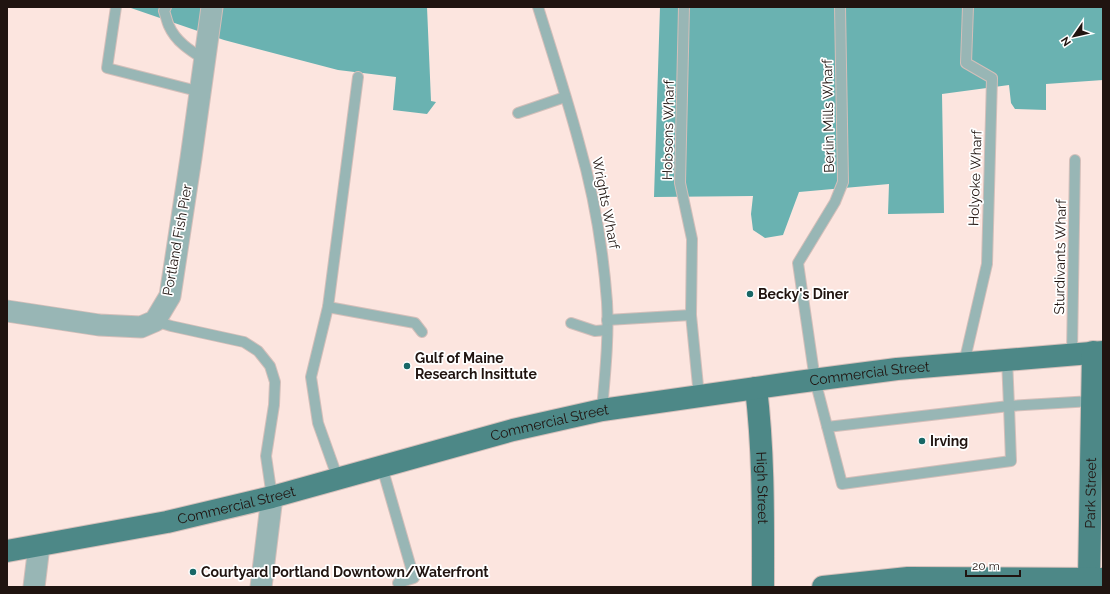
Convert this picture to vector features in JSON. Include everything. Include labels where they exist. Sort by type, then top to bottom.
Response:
[{"type":"main road","name":"Commercial Street","points":[[7,551],[167,522],[272,497],[513,430],[602,410],[896,369],[1089,352]]},
{"type":"main road","name":"Park Street","points":[[1089,352],[1092,401],[1094,582]]},
{"type":"main road","name":"High Street","points":[[756,388],[760,423],[763,587]]},
{"type":"main road","points":[[823,587],[908,578],[1094,582]]},
{"type":"street","name":"Portland Fish Pier","points":[[155,321],[170,296],[201,92],[212,7]]},
{"type":"street","points":[[7,311],[100,325],[141,327],[155,321]]},
{"type":"street","points":[[261,587],[272,497]]},
{"type":"street","points":[[34,587],[39,546]]},
{"type":"lane","points":[[116,7],[107,68],[201,92]]},
{"type":"lane","points":[[166,7],[164,11],[169,26],[177,39],[189,50],[205,60]]},
{"type":"lane","name":"Wrights Wharf","points":[[538,7],[579,144],[590,189],[599,237],[604,270],[607,325],[602,410]]},
{"type":"lane","name":"Hobsons Wharf","points":[[684,7],[680,183],[692,238],[691,314],[699,396]]},
{"type":"lane","name":"Berlin Mills Wharf","points":[[840,7],[844,182],[798,263],[815,380],[842,484],[1011,461],[1009,406]]},
{"type":"lane","name":"Holyoke Wharf","points":[[964,363],[987,264],[992,78],[966,63],[968,7]]},
{"type":"lane","points":[[338,479],[318,423],[311,377],[328,307],[358,78]]},
{"type":"lane","points":[[518,113],[565,97]]},
{"type":"lane","name":"Sturdivants Wharf","points":[[1075,160],[1089,352]]},
{"type":"lane","points":[[328,307],[415,323],[422,332]]},
{"type":"lane","points":[[571,323],[594,331],[607,325],[691,314]]},
{"type":"lane","points":[[155,321],[244,342],[258,351],[270,366],[275,382],[274,405],[266,456],[272,497]]},
{"type":"lane","points":[[1007,359],[1009,406]]},
{"type":"lane","points":[[827,427],[1009,406],[1092,401]]},
{"type":"lane","points":[[382,467],[414,578],[398,583]]},
{"type":"water","points":[[128,7],[427,7],[431,101],[436,102],[427,114],[393,110],[396,77],[338,70],[224,40]]},
{"type":"water","points":[[660,7],[1103,7],[1103,80],[1046,84],[1046,110],[1015,109],[1011,103],[1009,85],[942,94],[944,213],[888,214],[889,184],[799,192],[783,235],[765,238],[753,230],[751,214],[753,196],[654,197]]},
{"type":"place","name":"Becky's Diner","points":[[750,294]]},
{"type":"place","name":"Gulf of Maine Research Insittute","points":[[407,366]]},
{"type":"place","name":"Irving","points":[[922,441]]},
{"type":"place","name":"Courtyard Portland Downtown/Waterfront","points":[[193,572]]}]
